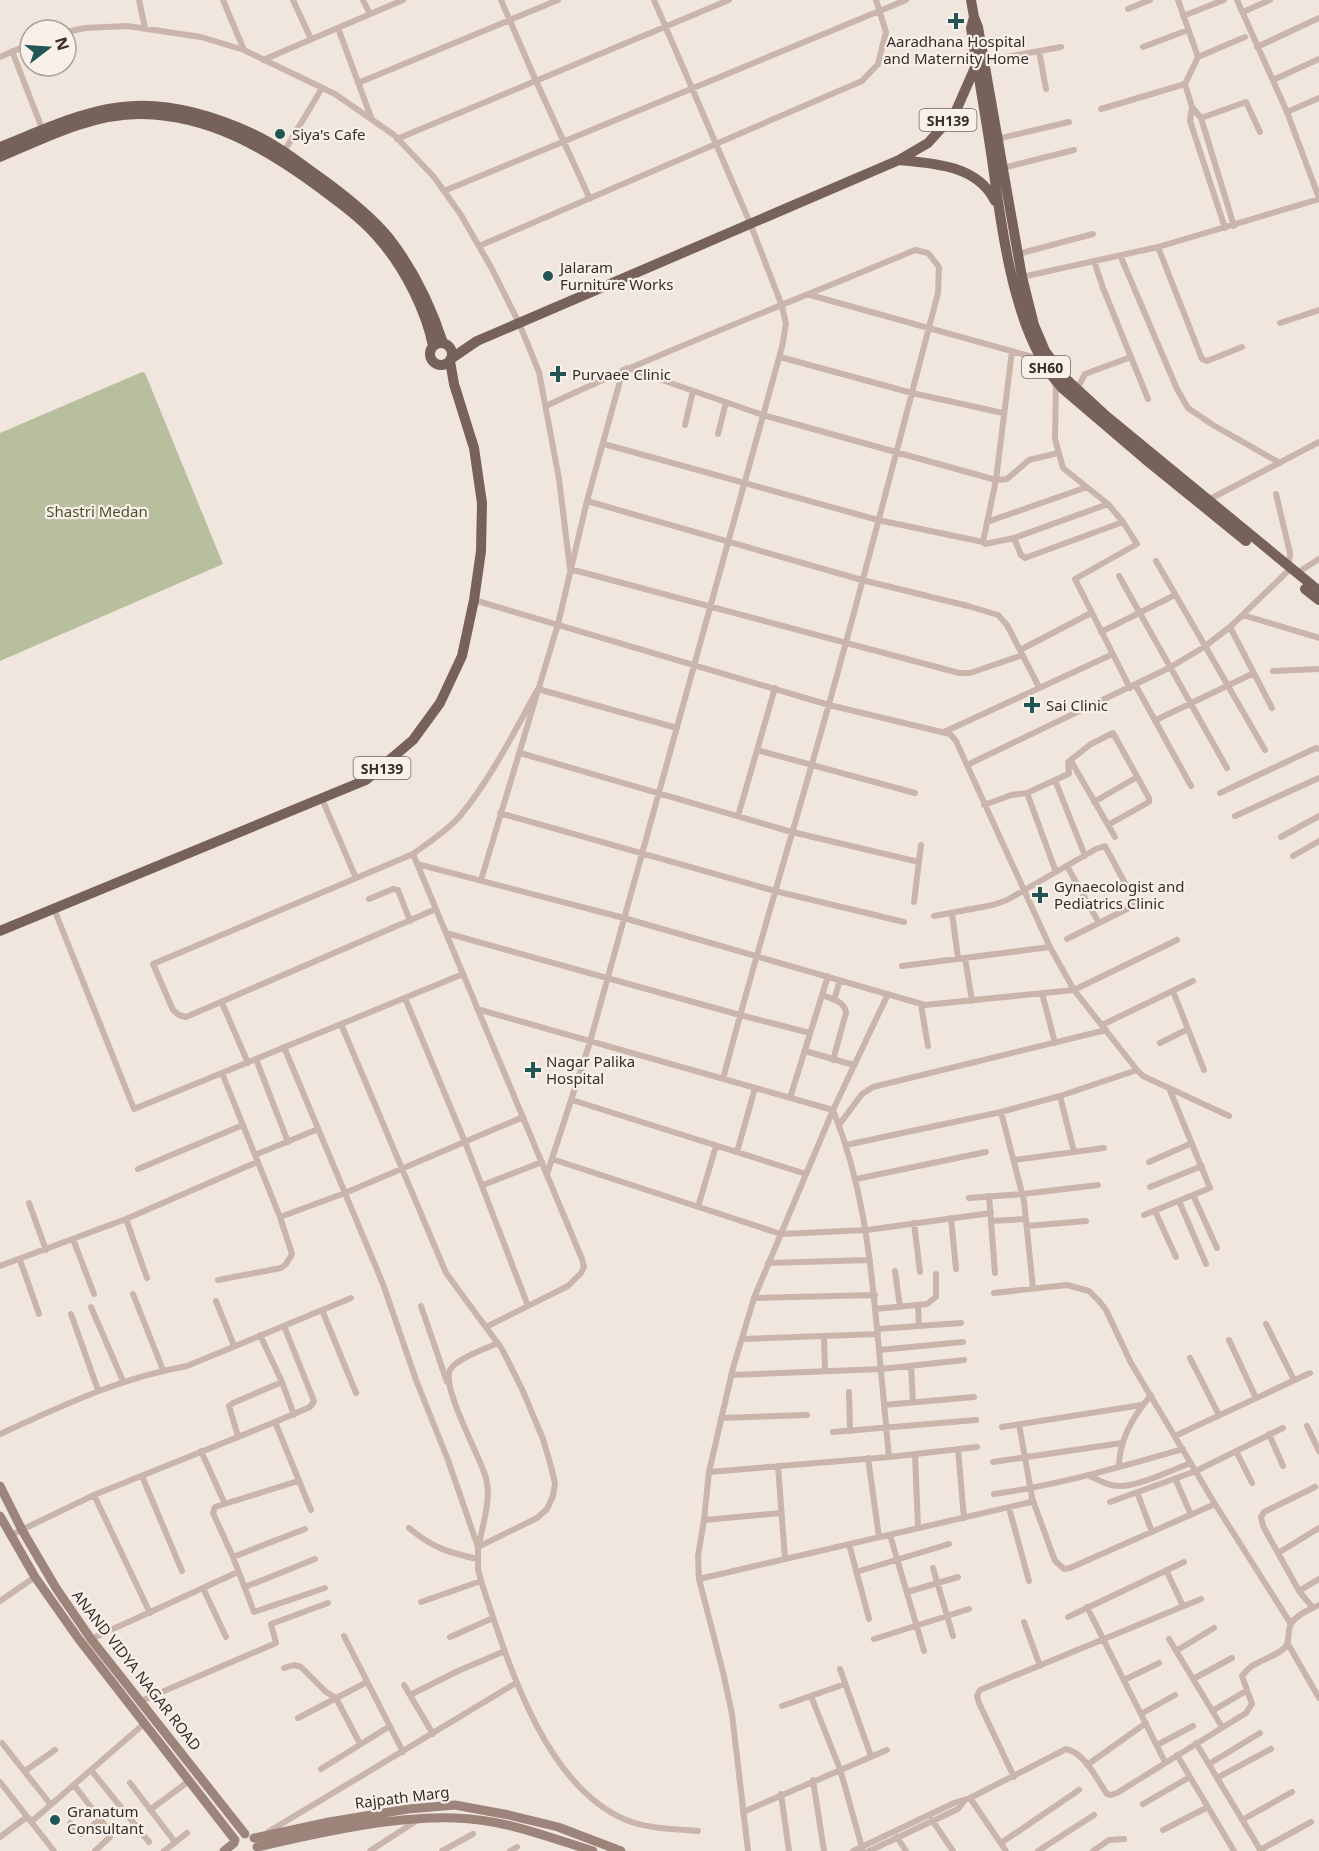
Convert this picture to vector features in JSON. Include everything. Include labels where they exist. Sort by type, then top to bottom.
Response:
[{"type":"main road","name":"SH60","points":[[971,0],[974,17],[971,28],[1003,168],[1004,209],[1018,254],[1017,278],[1045,351],[1066,379],[1104,414],[1208,500],[1290,571],[1319,600]]},
{"type":"main road","name":"SH60","points":[[980,62],[1017,278],[1031,340],[1041,359],[1056,381],[1145,459],[1319,591]]},
{"type":"main road","name":"SH139","points":[[0,931],[366,780],[413,740],[440,702],[462,656],[474,600],[481,551],[482,504],[474,448],[454,384],[451,359],[477,340],[899,160],[928,143],[955,113],[980,62]]},
{"type":"main road","points":[[0,147],[115,116],[151,114],[212,126],[282,156],[353,212],[381,240],[395,260],[421,308],[429,329],[441,345],[452,351],[451,359],[445,365],[433,362],[430,357],[441,345]]},
{"type":"main road","points":[[0,157],[44,134]]},
{"type":"main road","points":[[899,160],[963,171],[989,189],[1004,209]]},
{"type":"main road","name":"SH139","points":[[441,345],[477,340]]},
{"type":"main road","name":"SH139","points":[[439,365],[454,384]]},
{"type":"main road","name":"ANAND VIDYA NAGAR ROAD","points":[[0,1486],[22,1530],[56,1588],[91,1639],[255,1844]]},
{"type":"main road","name":"ANAND VIDYA NAGAR ROAD","points":[[0,1516],[6,1531],[35,1577],[78,1638],[189,1781],[235,1845]]},
{"type":"main road","name":"Rajpath Marg","points":[[255,1844],[329,1822],[408,1809],[455,1805],[558,1827],[621,1851]]},
{"type":"main road","name":"Rajpath Marg","points":[[255,1844],[419,1819],[457,1817],[512,1825],[592,1851]]},
{"type":"main road","points":[[224,1851],[235,1845],[240,1835],[255,1844]]},
{"type":"street","points":[[139,0],[145,28]]},
{"type":"street","points":[[223,0],[244,50]]},
{"type":"street","points":[[293,0],[311,39]]},
{"type":"street","points":[[363,0],[370,14]]},
{"type":"street","points":[[263,60],[403,0]]},
{"type":"street","points":[[501,0],[590,199]]},
{"type":"street","points":[[358,83],[558,0]]},
{"type":"street","points":[[547,1174],[590,1042],[780,357],[786,324],[782,306],[750,223],[654,0]]},
{"type":"street","points":[[397,139],[727,0]]},
{"type":"street","points":[[479,246],[862,81],[878,64],[886,32],[876,0]]},
{"type":"street","points":[[444,191],[906,0]]},
{"type":"street","points":[[1128,9],[1150,0]]},
{"type":"street","points":[[1178,0],[1198,57]]},
{"type":"street","points":[[1184,16],[1224,0]]},
{"type":"street","points":[[1017,278],[1158,247],[1319,199],[1287,112],[1238,0]]},
{"type":"street","points":[[1243,12],[1270,0]]},
{"type":"street","points":[[1257,47],[1319,18]]},
{"type":"street","points":[[78,29],[127,26],[145,28],[201,37],[244,50],[335,94],[397,139],[434,177],[461,215],[479,246],[519,323],[538,372],[559,479],[570,569]]},
{"type":"street","points":[[338,28],[372,120]]},
{"type":"street","points":[[1143,47],[1188,30]]},
{"type":"street","points":[[1234,226],[1201,118],[1192,107],[1185,84],[1198,57],[1245,37]]},
{"type":"street","points":[[980,62],[1061,47]]},
{"type":"street","points":[[0,57],[18,49]]},
{"type":"street","points":[[12,51],[44,134]]},
{"type":"street","points":[[1039,51],[1046,89]]},
{"type":"street","points":[[1273,80],[1319,59]]},
{"type":"street","points":[[1101,109],[1185,84]]},
{"type":"street","points":[[282,156],[322,88]]},
{"type":"street","points":[[1287,112],[1319,98]]},
{"type":"street","points":[[1201,118],[1246,102],[1260,132]]},
{"type":"street","points":[[1192,107],[1190,121],[1225,228]]},
{"type":"street","points":[[997,139],[1069,122]]},
{"type":"street","points":[[1003,168],[1074,150]]},
{"type":"street","points":[[1018,254],[1093,234]]},
{"type":"street","points":[[1158,247],[1202,359],[1206,361],[1242,347]]},
{"type":"street","points":[[546,406],[625,369],[915,250],[928,253],[939,267],[938,293],[912,393],[829,705],[756,955],[723,1079]]},
{"type":"street","points":[[1120,255],[1177,389],[1188,408],[1280,463]]},
{"type":"street","points":[[1094,261],[1148,399]]},
{"type":"street","points":[[810,295],[1041,359]]},
{"type":"street","points":[[1280,323],[1319,310]]},
{"type":"street","points":[[983,542],[996,480],[1012,351]]},
{"type":"street","points":[[780,357],[912,393],[1003,413]]},
{"type":"street","points":[[1077,389],[1085,374],[1131,357]]},
{"type":"street","points":[[625,369],[763,415],[996,480],[1007,479],[1029,460],[1058,453]]},
{"type":"street","points":[[481,880],[558,624],[587,501],[625,369]]},
{"type":"street","points":[[1056,381],[1054,439],[1063,468],[1108,504],[1136,541],[1135,546],[1075,579],[1113,654],[1156,720],[1191,786]]},
{"type":"street","points":[[685,425],[693,391]]},
{"type":"street","points":[[718,434],[726,402]]},
{"type":"street","points":[[1208,500],[1319,442]]},
{"type":"street","points":[[604,444],[878,520],[989,544],[1014,538],[1108,504]]},
{"type":"street","points":[[987,522],[1087,487]]},
{"type":"street","points":[[1276,494],[1290,548],[1290,571]]},
{"type":"street","points":[[587,501],[728,543],[998,615],[1007,625],[1040,687]]},
{"type":"street","points":[[1014,538],[1021,555],[1025,558],[1123,522]]},
{"type":"street","points":[[967,765],[1171,667],[1204,647],[1230,627],[1290,571],[1319,559]]},
{"type":"street","points":[[1156,561],[1265,750]]},
{"type":"street","points":[[570,569],[964,674],[1022,653],[1091,613]]},
{"type":"street","points":[[1119,576],[1227,768]]},
{"type":"street","points":[[1101,632],[1175,595]]},
{"type":"street","points":[[474,600],[829,705],[953,736],[1023,891],[1074,990],[1143,1076],[1228,1116]]},
{"type":"street","points":[[1243,615],[1319,638]]},
{"type":"street","points":[[1230,627],[1272,708]]},
{"type":"street","points":[[943,732],[1113,654]]},
{"type":"street","points":[[1273,671],[1319,669]]},
{"type":"street","points":[[1156,720],[1254,673]]},
{"type":"street","points":[[738,816],[775,688]]},
{"type":"street","points":[[538,689],[677,728]]},
{"type":"street","points":[[436,909],[186,1017],[174,1010],[153,964],[413,854],[459,817],[492,770],[538,689]]},
{"type":"street","points":[[984,806],[1009,795],[1027,793],[1069,774],[1068,765],[1071,760],[1094,742],[1113,733],[1149,798],[1149,802],[1108,825]]},
{"type":"street","points":[[1220,793],[1316,748],[1319,749]]},
{"type":"street","points":[[757,750],[915,793]]},
{"type":"street","points":[[520,753],[792,832],[919,862]]},
{"type":"street","points":[[1071,760],[1115,837]]},
{"type":"street","points":[[1094,802],[1137,777]]},
{"type":"street","points":[[1236,816],[1319,778]]},
{"type":"street","points":[[1055,780],[1084,856]]},
{"type":"street","points":[[1027,793],[1056,872]]},
{"type":"street","points":[[322,799],[356,878]]},
{"type":"street","points":[[500,813],[775,891],[903,922]]},
{"type":"street","points":[[1281,837],[1319,816]]},
{"type":"street","points":[[1293,856],[1319,841]]},
{"type":"street","points":[[914,902],[921,845]]},
{"type":"street","points":[[934,916],[993,905],[1006,900],[1102,846],[1108,848],[1134,903],[1133,906],[1067,939]]},
{"type":"street","points":[[413,854],[584,1268],[576,1280],[568,1286],[486,1327]]},
{"type":"street","points":[[417,864],[624,918],[921,1005],[1074,990],[1177,940]]},
{"type":"street","points":[[1067,866],[1099,923]]},
{"type":"street","points":[[369,899],[393,889],[398,890],[410,921]]},
{"type":"street","points":[[54,909],[134,1109],[463,974]]},
{"type":"street","points":[[952,913],[972,1001]]},
{"type":"street","points":[[446,933],[810,1033]]},
{"type":"street","points":[[902,966],[1050,947]]},
{"type":"street","points":[[790,1098],[828,976]]},
{"type":"street","points":[[834,1000],[840,980]]},
{"type":"street","points":[[839,1125],[862,1094],[873,1087],[1055,1043],[1104,1028],[1193,981]]},
{"type":"street","points":[[1173,991],[1204,1070]]},
{"type":"street","points":[[1042,993],[1055,1043]]},
{"type":"street","points":[[748,1851],[732,1714],[699,1579],[698,1556],[709,1472],[731,1374],[754,1298],[833,1110],[888,994]]},
{"type":"street","points":[[822,995],[843,1004],[846,1013],[833,1060]]},
{"type":"street","points":[[405,998],[483,1185],[528,1306]]},
{"type":"street","points":[[222,1003],[248,1063]]},
{"type":"street","points":[[921,1005],[928,1046]]},
{"type":"street","points":[[477,1009],[833,1110]]},
{"type":"street","points":[[341,1024],[446,1273],[498,1343],[522,1389],[543,1439],[555,1484],[547,1509],[537,1518],[478,1547]]},
{"type":"street","points":[[1161,1043],[1188,1029]]},
{"type":"street","points":[[284,1047],[391,1306],[478,1547]]},
{"type":"street","points":[[805,1051],[854,1065]]},
{"type":"street","points":[[256,1059],[288,1142]]},
{"type":"street","points":[[846,1145],[1001,1112],[1060,1096],[1137,1070]]},
{"type":"street","points":[[218,1280],[273,1271],[286,1264],[292,1254],[280,1217],[222,1073]]},
{"type":"street","points":[[1144,1215],[1210,1188],[1169,1087]]},
{"type":"street","points":[[737,1152],[755,1088]]},
{"type":"street","points":[[1060,1096],[1074,1152]]},
{"type":"street","points":[[572,1100],[806,1174]]},
{"type":"street","points":[[833,1110],[846,1145],[867,1230],[889,1457]]},
{"type":"street","points":[[1001,1112],[1023,1194],[1033,1288]]},
{"type":"street","points":[[280,1217],[345,1193],[523,1118]]},
{"type":"street","points":[[138,1169],[243,1125]]},
{"type":"street","points":[[0,1266],[126,1219],[318,1129]]},
{"type":"street","points":[[1149,1162],[1192,1143]]},
{"type":"street","points":[[698,1207],[716,1146]]},
{"type":"street","points":[[1014,1160],[1104,1148]]},
{"type":"street","points":[[855,1179],[986,1152]]},
{"type":"street","points":[[552,1159],[781,1234],[867,1230],[991,1214]]},
{"type":"street","points":[[483,1185],[542,1162]]},
{"type":"street","points":[[1150,1187],[1202,1166]]},
{"type":"street","points":[[969,1198],[1098,1185]]},
{"type":"street","points":[[990,1196],[995,1273]]},
{"type":"street","points":[[1193,1196],[1217,1248]]},
{"type":"street","points":[[1179,1201],[1206,1264]]},
{"type":"street","points":[[29,1203],[46,1250]]},
{"type":"street","points":[[1155,1211],[1176,1257]]},
{"type":"street","points":[[951,1218],[956,1269]]},
{"type":"street","points":[[126,1219],[147,1278]]},
{"type":"street","points":[[991,1221],[1027,1223],[1086,1221]]},
{"type":"street","points":[[914,1223],[920,1272]]},
{"type":"street","points":[[73,1239],[94,1294]]},
{"type":"street","points":[[20,1260],[39,1314]]},
{"type":"street","points":[[768,1263],[870,1260]]},
{"type":"street","points":[[895,1271],[900,1307]]},
{"type":"street","points":[[875,1309],[927,1304],[936,1297],[936,1274]]},
{"type":"street","points":[[994,1293],[1067,1285],[1089,1292],[1106,1310],[1131,1363],[1174,1436],[1291,1624]]},
{"type":"street","points":[[133,1294],[164,1370]]},
{"type":"street","points":[[754,1298],[875,1295]]},
{"type":"street","points":[[0,1434],[98,1390],[164,1370],[186,1366],[351,1298]]},
{"type":"street","points":[[216,1300],[234,1346]]},
{"type":"street","points":[[918,1305],[919,1326]]},
{"type":"street","points":[[421,1306],[451,1395],[486,1479],[488,1500],[477,1559],[481,1581],[516,1683],[553,1755],[577,1785],[601,1805],[627,1820],[657,1828],[698,1831]]},
{"type":"street","points":[[91,1307],[123,1382]]},
{"type":"street","points":[[322,1310],[356,1393]]},
{"type":"street","points":[[71,1314],[98,1390]]},
{"type":"street","points":[[742,1339],[824,1336],[961,1323]]},
{"type":"street","points":[[1266,1324],[1294,1380]]},
{"type":"street","points":[[6,1531],[22,1530],[94,1495],[310,1407],[314,1401],[284,1326]]},
{"type":"street","points":[[260,1335],[282,1382],[294,1415]]},
{"type":"street","points":[[824,1336],[825,1371]]},
{"type":"street","points":[[1228,1340],[1256,1398]]},
{"type":"street","points":[[879,1350],[963,1342]]},
{"type":"street","points":[[451,1395],[448,1377],[450,1369],[456,1363],[498,1343]]},
{"type":"street","points":[[1190,1358],[1219,1415]]},
{"type":"street","points":[[731,1374],[880,1369],[964,1360]]},
{"type":"street","points":[[911,1366],[913,1402]]},
{"type":"street","points":[[1174,1436],[1310,1373]]},
{"type":"street","points":[[238,1436],[229,1406],[282,1382]]},
{"type":"street","points":[[849,1392],[850,1431]]},
{"type":"street","points":[[1119,1467],[1122,1443],[1142,1405],[1151,1395]]},
{"type":"street","points":[[884,1405],[974,1396]]},
{"type":"street","points":[[1002,1427],[1142,1405]]},
{"type":"street","points":[[721,1418],[807,1415]]},
{"type":"street","points":[[833,1432],[976,1420]]},
{"type":"street","points":[[275,1422],[311,1510]]},
{"type":"street","points":[[1019,1424],[1032,1497],[1055,1561],[1064,1569],[1215,1504]]},
{"type":"street","points":[[1306,1426],[1319,1451]]},
{"type":"street","points":[[1110,1502],[1196,1471],[1283,1428]]},
{"type":"street","points":[[1269,1434],[1283,1466]]},
{"type":"street","points":[[993,1462],[1122,1443]]},
{"type":"street","points":[[709,1472],[977,1447]]},
{"type":"street","points":[[958,1449],[964,1518]]},
{"type":"street","points":[[994,1494],[1030,1489],[1089,1475],[1183,1449]]},
{"type":"street","points":[[201,1451],[225,1504]]},
{"type":"street","points":[[1236,1451],[1252,1483]]},
{"type":"street","points":[[915,1454],[918,1528]]},
{"type":"street","points":[[868,1458],[879,1537]]},
{"type":"street","points":[[1089,1475],[1107,1484],[1122,1486],[1137,1483],[1191,1463]]},
{"type":"street","points":[[777,1466],[785,1559]]},
{"type":"street","points":[[142,1476],[182,1571]]},
{"type":"street","points":[[1175,1478],[1191,1515]]},
{"type":"street","points":[[298,1481],[215,1507],[213,1513],[254,1612],[325,1588]]},
{"type":"street","points":[[853,1851],[862,1849],[954,1803],[968,1799],[1014,1777],[1066,1749],[1074,1750],[1107,1794],[1111,1795],[1250,1709],[1252,1704],[1242,1676],[1245,1671],[1282,1650],[1288,1644],[1291,1624],[1299,1616],[1316,1607],[1299,1591],[1263,1526],[1261,1517],[1264,1512],[1315,1487]]},
{"type":"street","points":[[1137,1492],[1152,1532]]},
{"type":"street","points":[[94,1495],[150,1613]]},
{"type":"street","points":[[699,1579],[1010,1508],[1031,1502],[1032,1497]]},
{"type":"street","points":[[1010,1508],[1029,1581]]},
{"type":"street","points":[[704,1520],[781,1513]]},
{"type":"street","points":[[409,1528],[426,1542],[442,1550],[477,1559]]},
{"type":"street","points":[[1278,1553],[1319,1528]]},
{"type":"street","points":[[233,1557],[305,1529]]},
{"type":"street","points":[[890,1535],[924,1651]]},
{"type":"street","points":[[849,1544],[869,1619]]},
{"type":"street","points":[[856,1572],[949,1544]]},
{"type":"street","points":[[245,1587],[315,1559]]},
{"type":"street","points":[[1068,1617],[1184,1562]]},
{"type":"street","points":[[933,1568],[953,1636]]},
{"type":"street","points":[[1166,1570],[1183,1606]]},
{"type":"street","points":[[91,1639],[238,1572]]},
{"type":"street","points":[[0,1601],[35,1577]]},
{"type":"street","points":[[907,1592],[958,1577]]},
{"type":"street","points":[[1299,1591],[1319,1579]]},
{"type":"street","points":[[421,1602],[481,1581]]},
{"type":"street","points":[[203,1588],[226,1637]]},
{"type":"street","points":[[1014,1777],[979,1703],[977,1696],[980,1690],[1201,1599]]},
{"type":"street","points":[[141,1701],[276,1643],[271,1624],[328,1603]]},
{"type":"street","points":[[1088,1607],[1165,1762]]},
{"type":"street","points":[[874,1639],[969,1609]]},
{"type":"street","points":[[450,1637],[494,1618]]},
{"type":"street","points":[[1024,1622],[1040,1665]]},
{"type":"street","points":[[1176,1651],[1214,1628]]},
{"type":"street","points":[[344,1636],[403,1752]]},
{"type":"street","points":[[1169,1640],[1222,1727]]},
{"type":"street","points":[[1288,1644],[1319,1698]]},
{"type":"street","points":[[410,1695],[505,1651]]},
{"type":"street","points":[[1193,1679],[1232,1658]]},
{"type":"street","points":[[1124,1680],[1159,1663]]},
{"type":"street","points":[[284,1668],[294,1665],[301,1667],[326,1692],[336,1698],[360,1744]]},
{"type":"street","points":[[840,1669],[871,1756]]},
{"type":"street","points":[[298,1718],[367,1682]]},
{"type":"street","points":[[255,1844],[516,1683]]},
{"type":"street","points":[[782,1706],[845,1684]]},
{"type":"street","points":[[404,1685],[433,1734]]},
{"type":"street","points":[[1212,1712],[1246,1691]]},
{"type":"street","points":[[1141,1714],[1175,1695]]},
{"type":"street","points":[[811,1696],[840,1769],[862,1849]]},
{"type":"street","points":[[0,1837],[51,1805],[145,1723]]},
{"type":"street","points":[[1087,1765],[1146,1723]]},
{"type":"street","points":[[321,1769],[390,1726]]},
{"type":"street","points":[[1157,1745],[1193,1726]]},
{"type":"street","points":[[1209,1764],[1260,1733]]},
{"type":"street","points":[[2,1743],[51,1805]]},
{"type":"street","points":[[1196,1743],[1260,1851],[1311,1822]]},
{"type":"street","points":[[1217,1778],[1271,1749]]},
{"type":"street","points":[[25,1772],[55,1750]]},
{"type":"street","points":[[743,1812],[887,1750]]},
{"type":"street","points":[[1177,1755],[1234,1851]]},
{"type":"street","points":[[91,1770],[149,1842]]},
{"type":"street","points":[[1143,1804],[1190,1777]]},
{"type":"street","points":[[813,1780],[824,1851]]},
{"type":"street","points":[[150,1810],[189,1781]]},
{"type":"street","points":[[0,1782],[54,1851]]},
{"type":"street","points":[[130,1783],[175,1842]]},
{"type":"street","points":[[74,1785],[110,1833],[110,1837],[95,1851]]},
{"type":"street","points":[[1001,1843],[1079,1790]]},
{"type":"street","points":[[1242,1820],[1292,1792]]},
{"type":"street","points":[[781,1794],[789,1851]]},
{"type":"street","points":[[868,1851],[958,1809],[968,1799]]},
{"type":"street","points":[[968,1799],[1006,1851]]},
{"type":"street","points":[[1163,1830],[1208,1807]]},
{"type":"street","points":[[1038,1851],[1094,1815]]},
{"type":"street","points":[[370,1851],[419,1819]]},
{"type":"street","points":[[70,1823],[81,1834],[100,1820]]},
{"type":"street","points":[[932,1820],[953,1851]]},
{"type":"street","points":[[164,1851],[186,1833]]},
{"type":"street","points":[[442,1851],[472,1834]]},
{"type":"street","points":[[897,1837],[906,1851]]},
{"type":"street","points":[[1093,1851],[1108,1840],[1124,1839]]},
{"type":"street","points":[[510,1851],[517,1847]]},
{"type":"green space","name":"Shastri Medan","points":[[142,372],[145,373],[223,564],[0,661],[0,433]]},
{"type":"place","name":"Aaradhana Hospital and Maternity Home","points":[[956,21]]},
{"type":"place","name":"Siya's Cafe","points":[[280,134]]},
{"type":"place","name":"Jalaram Furniture Works","points":[[548,276]]},
{"type":"place","name":"Purvaee Clinic","points":[[558,374]]},
{"type":"place","name":"Sai Clinic","points":[[1032,705]]},
{"type":"place","name":"Gynaecologist and Pediatrics Clinic","points":[[1040,895]]},
{"type":"place","name":"Nagar Palika Hospital","points":[[533,1070]]},
{"type":"place","name":"Granatum Consultant","points":[[55,1820]]}]
